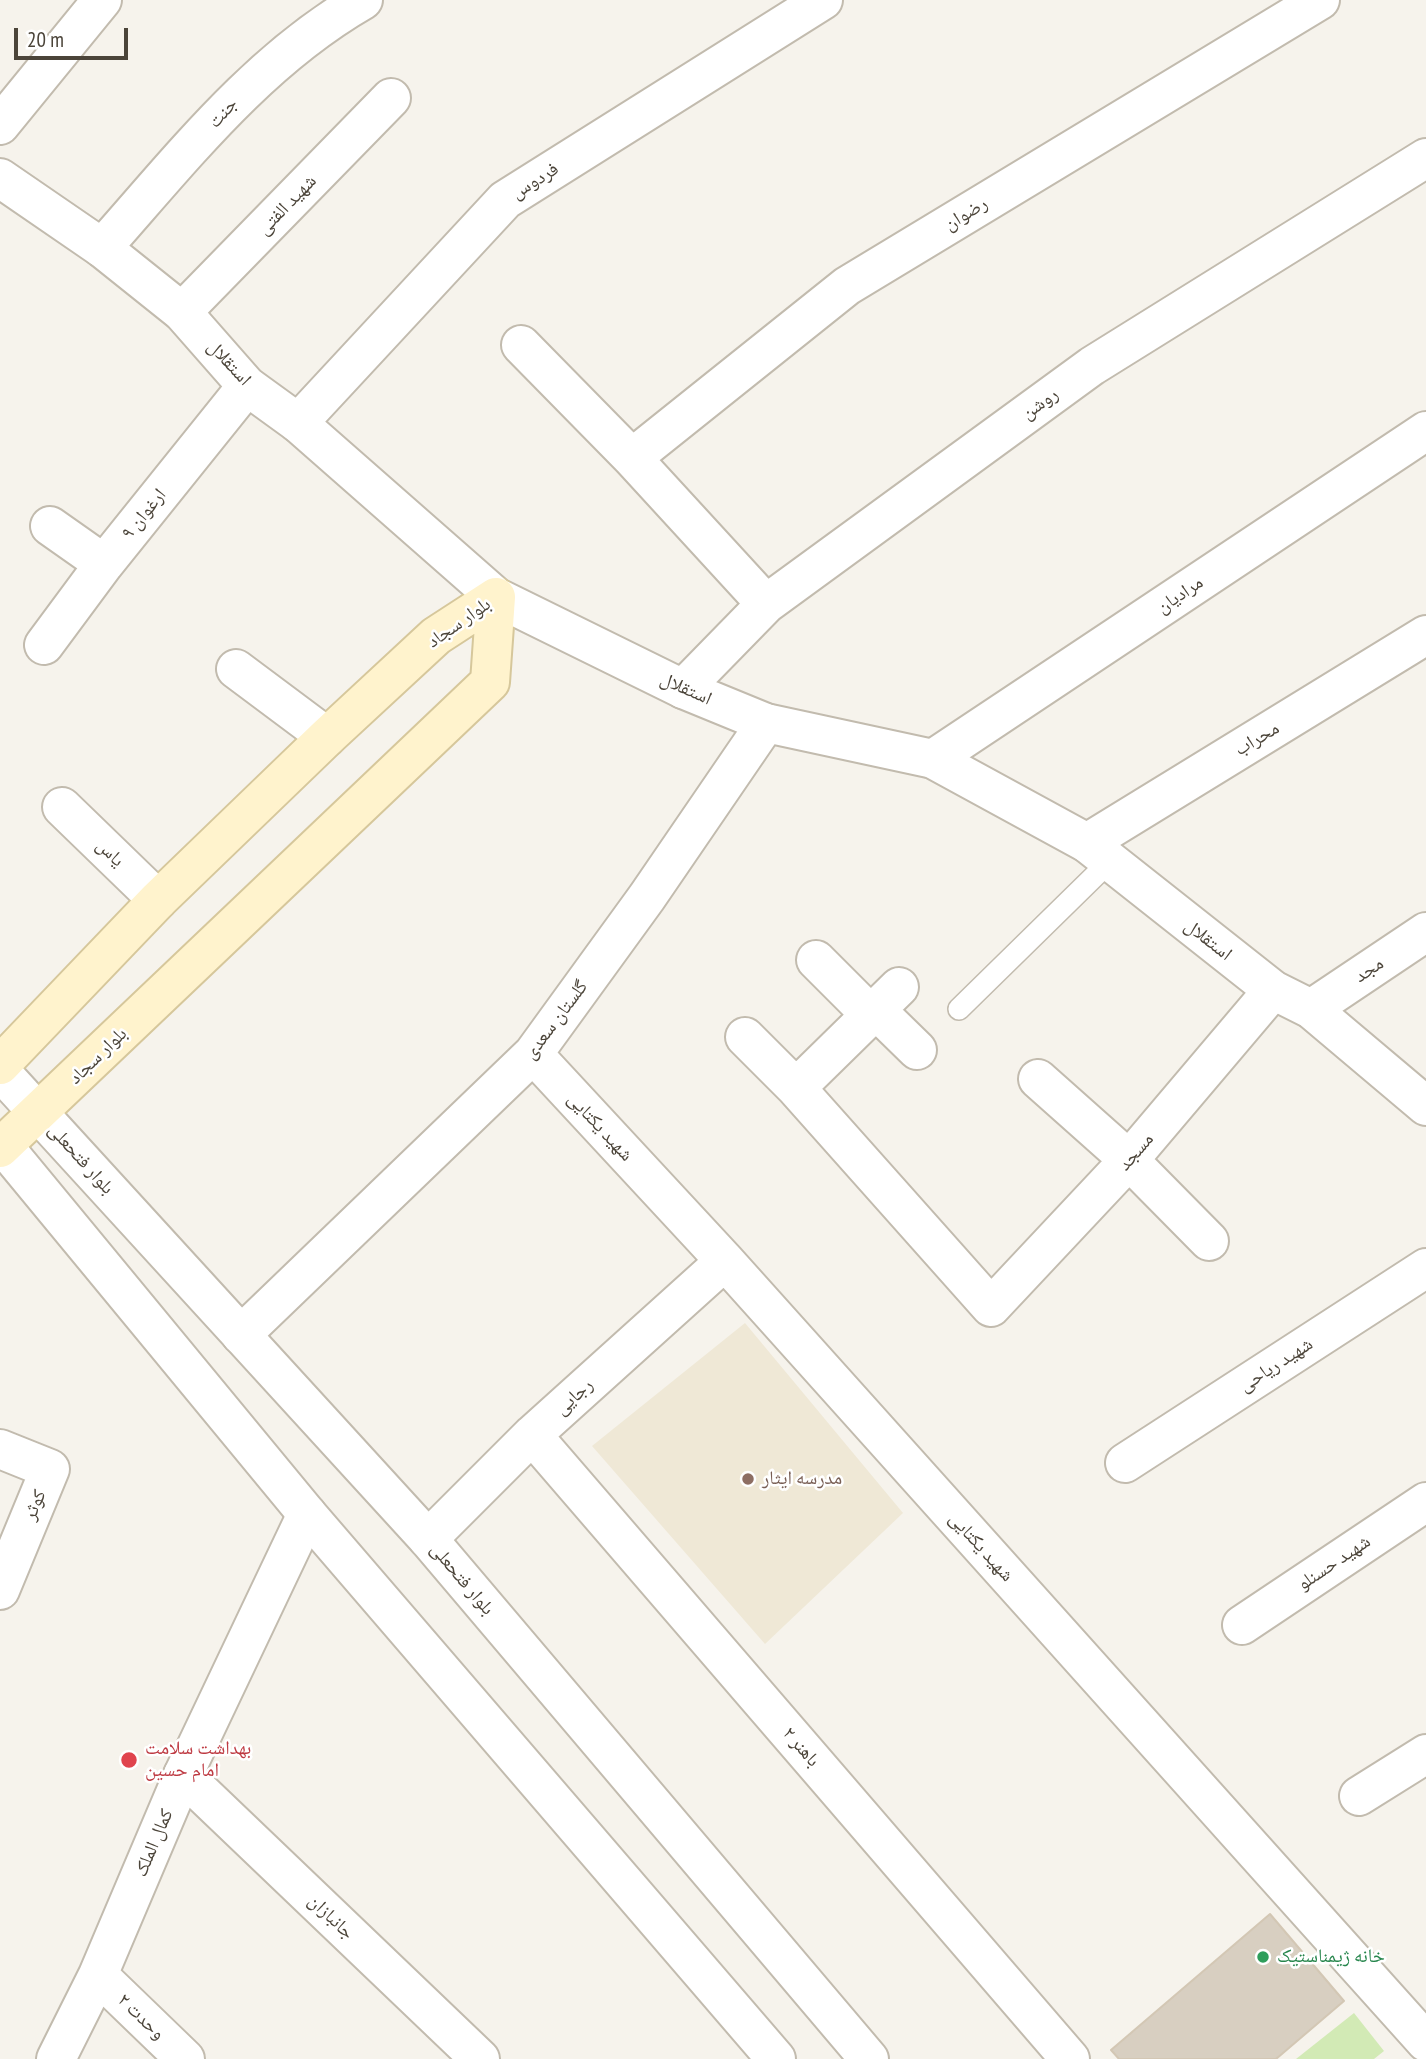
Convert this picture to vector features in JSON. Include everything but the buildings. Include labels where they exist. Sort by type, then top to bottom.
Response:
[{"type":"main road","name":"بلوار سجاد","points":[[0,1065],[158,900],[327,737],[436,636],[496,597]]},
{"type":"main road","name":"بلوار سجاد","points":[[1,1145],[39,1113],[490,682],[496,597]]},
{"type":"street","points":[[0,125],[102,0]]},
{"type":"street","name":"جنت","points":[[102,248],[252,81],[336,15],[363,0]]},
{"type":"street","name":"فردوس","points":[[298,423],[505,200],[823,0]]},
{"type":"street","name":"رضوان","points":[[632,458],[847,286],[1320,0]]},
{"type":"street","name":"شهید الفتی","points":[[182,312],[391,98]]},
{"type":"street","name":"روشن","points":[[683,689],[766,604],[1092,366],[1426,158]]},
{"type":"street","name":"استقلال","points":[[0,177],[102,248],[182,312],[247,386],[298,423],[496,597],[683,689],[766,723],[933,760],[1098,852],[1273,990],[1311,1009],[1426,1106]]},
{"type":"street","points":[[521,345],[632,458],[766,604]]},
{"type":"street","name":"ارغوان ۹","points":[[44,645],[104,564],[247,386]]},
{"type":"street","name":"مرادیان","points":[[933,760],[1426,431]]},
{"type":"street","points":[[50,526],[104,564]]},
{"type":"street","name":"محراب","points":[[1098,852],[1426,635]]},
{"type":"street","points":[[236,669],[327,737]]},
{"type":"street","name":"گلستان سعدی","points":[[241,1335],[533,1054],[647,897],[766,723]]},
{"type":"street","name":"یاس","points":[[62,807],[158,900]]},
{"type":"street","name":"مجد","points":[[1311,1009],[1426,932]]},
{"type":"street","points":[[816,960],[882,1003],[917,1050]]},
{"type":"street","name":"مسجد","points":[[796,1088],[991,1307],[1129,1160],[1273,990]]},
{"type":"street","points":[[745,1037],[796,1088],[882,1003]]},
{"type":"street","name":"شهید یکتایی","points":[[533,1054],[725,1261],[1426,2042]]},
{"type":"street","name":"بلوار فتحعلی","points":[[0,1071],[428,1539],[869,2059]]},
{"type":"street","points":[[1038,1079],[1129,1160],[1209,1241]]},
{"type":"street","points":[[1,1145],[307,1514],[776,2059]]},
{"type":"street","name":"رجایی","points":[[428,1539],[532,1435],[725,1261]]},
{"type":"street","name":"شهید ریاحی","points":[[1125,1463],[1426,1268]]},
{"type":"street","name":"باهنر ۲","points":[[532,1435],[1070,2059]]},
{"type":"street","name":"کوثر","points":[[0,1449],[50,1469],[0,1590]]},
{"type":"street","name":"شهید حسنلو","points":[[1242,1625],[1426,1502]]},
{"type":"street","name":"کمال الملک","points":[[56,2059],[98,1975],[183,1775],[307,1514]]},
{"type":"street","points":[[1359,1796],[1426,1754]]},
{"type":"street","name":"جانبازان","points":[[183,1775],[480,2059]]},
{"type":"street","name":"وحدت ۲","points":[[98,1975],[185,2059]]},
{"type":"lane","points":[[960,1009],[1098,852]]},
{"type":"shaded area","name":"مدرسه ایثار","points":[[745,1323],[903,1513],[765,1644],[592,1446]]},
{"type":"green space","points":[[1354,2013],[1384,2051],[1374,2059],[1296,2059]]},
{"type":"place","name":"مدرسه ایثار","points":[[748,1479]]},
{"type":"place","name":"بهداشت سلامت امام حسین","points":[[129,1760]]},
{"type":"place","name":"خانه ژیمناستیک","points":[[1263,1957]]}]
